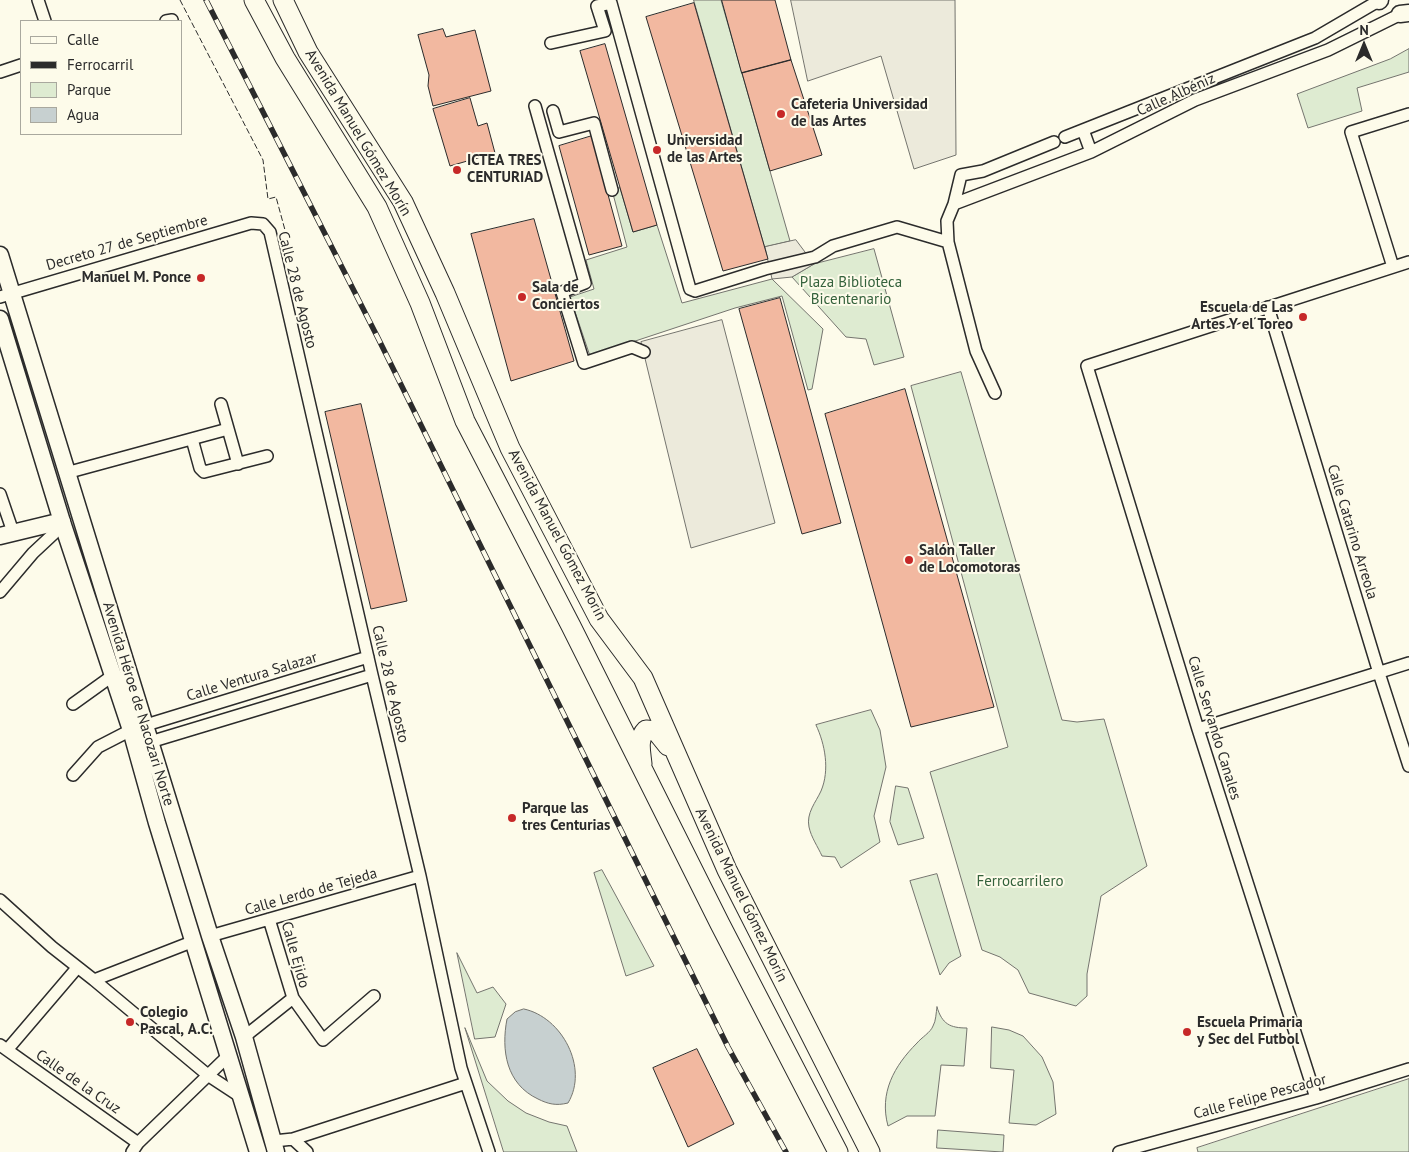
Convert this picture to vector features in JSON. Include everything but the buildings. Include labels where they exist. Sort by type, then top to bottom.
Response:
[{"type":"main road","name":"Avenida Manuel Gómez Morín","points":[[254,0],[285,58],[377,207],[420,303],[465,421],[838,1152]]},
{"type":"main road","name":"Avenida Manuel Gómez Morín","points":[[283,0],[308,52],[403,202],[445,293],[510,448],[599,619],[643,678],[727,870],[870,1152]]},
{"type":"main road","name":"Avenida Héroe de Nacozari Norte","points":[[0,255],[6,294],[66,474],[138,728],[194,941],[241,1097],[254,1151]]},
{"type":"main road","name":"Avenida Héroe de Nacozari Norte","points":[[0,319],[112,676],[138,728],[150,742],[210,936],[244,1038],[275,1146]]},
{"type":"main road","points":[[7,534],[63,523]]},
{"type":"main road","points":[[643,773],[640,746],[641,737],[646,730],[656,732],[667,743],[683,770]]},
{"type":"main road","points":[[254,1151],[275,1146]]},
{"type":"street","points":[[38,0],[45,20]]},
{"type":"street","name":"Calle Albéniz","points":[[1065,137],[1315,38],[1380,0]]},
{"type":"street","points":[[551,43],[605,31],[597,6],[612,3],[690,290],[815,257],[832,246],[897,227],[948,242]]},
{"type":"street","name":"Calle Albéniz","points":[[954,204],[1091,152],[1195,100],[1328,50],[1406,12]]},
{"type":"street","points":[[0,72],[20,65]]},
{"type":"street","points":[[535,106],[585,283],[562,292],[584,363],[632,347],[644,352]]},
{"type":"street","points":[[553,111],[559,132],[594,123],[612,190]]},
{"type":"street","points":[[1393,267],[1351,132],[1409,114]]},
{"type":"street","points":[[1082,130],[1091,152]]},
{"type":"street","points":[[995,392],[976,351],[948,242],[947,220],[954,204],[961,175],[974,173],[1054,142]]},
{"type":"street","points":[[992,166],[1000,186]]},
{"type":"street","name":"Decreto 27 de Septiembre","points":[[6,294],[251,223],[263,224]]},
{"type":"street","name":"Calle 28 de Agosto","points":[[263,224],[270,232],[420,876],[466,1083],[489,1152]]},
{"type":"street","points":[[1268,307],[1409,262]]},
{"type":"street","name":"Calle Servando Canales","points":[[1268,307],[1087,366],[1198,729],[1316,1098]]},
{"type":"street","name":"Calle Catarino Arreola","points":[[1268,307],[1409,766]]},
{"type":"street","points":[[221,404],[238,464]]},
{"type":"street","points":[[66,474],[228,429]]},
{"type":"street","points":[[192,439],[200,468],[204,472],[267,456]]},
{"type":"street","points":[[0,494],[7,534]]},
{"type":"street","points":[[0,592],[63,523]]},
{"type":"street","name":"Calle Ventura Salazar","points":[[73,775],[98,747],[138,728],[368,657]]},
{"type":"street","points":[[1198,729],[1409,663]]},
{"type":"street","points":[[150,742],[372,675]]},
{"type":"street","points":[[73,704],[112,676]]},
{"type":"street","name":"Calle Lerdo de Tejeda","points":[[210,936],[420,876]]},
{"type":"street","points":[[0,900],[77,968],[210,1076],[241,1097]]},
{"type":"street","name":"Calle Ejido","points":[[244,1038],[292,998],[269,919]]},
{"type":"street","points":[[94,980],[194,941]]},
{"type":"street","points":[[4,1048],[77,968]]},
{"type":"street","points":[[292,998],[323,1040],[374,996]]},
{"type":"street","name":"Calle de la Cruz","points":[[4,1048],[135,1148]]},
{"type":"street","points":[[135,1148],[210,1076],[228,1056]]},
{"type":"street","name":"Calle Felipe Pescador","points":[[1119,1152],[1316,1098],[1409,1069]]},
{"type":"street","points":[[275,1146],[466,1083]]},
{"type":"street","points":[[293,1139],[307,1152]]},
{"type":"green space","points":[[694,0],[721,0],[790,241],[765,247]]},
{"type":"green space","points":[[1409,49],[1409,72],[1357,88],[1362,111],[1308,128],[1297,94],[1390,59]]},
{"type":"green space","points":[[620,188],[633,232],[657,225],[682,303],[772,279],[823,329],[812,389],[808,390],[782,296],[735,308],[590,356],[570,297],[594,289],[586,260],[627,247],[612,190]]},
{"type":"green space","name":"Plaza Biblioteca Bicentenario","points":[[874,249],[904,357],[874,365],[866,339],[846,337],[792,277],[814,264]]},
{"type":"green space","points":[[961,372],[1062,720],[1077,722],[1104,719],[1147,866],[1101,896],[1087,974],[1087,996],[1076,1006],[1029,993],[1018,970],[1000,957],[982,950],[930,772],[1008,747],[911,386]]},
{"type":"green space","points":[[871,710],[880,730],[886,767],[874,816],[880,842],[841,868],[835,857],[822,856],[808,822],[810,812],[824,783],[826,766],[822,740],[816,725]]},
{"type":"green space","points":[[896,786],[908,788],[924,838],[898,845],[890,822]]},
{"type":"green space","points":[[602,870],[654,966],[626,976],[594,873]]},
{"type":"green space","name":"Ferrocarrilero","points":[[937,874],[961,956],[949,963],[940,975],[910,881]]},
{"type":"green space","points":[[457,953],[477,993],[493,987],[506,1004],[495,1037],[475,1039]]},
{"type":"green space","points":[[937,1007],[941,1017],[948,1024],[967,1028],[964,1066],[941,1065],[935,1116],[907,1116],[888,1126],[886,1114],[887,1091],[895,1071],[909,1052],[932,1028],[935,1022]]},
{"type":"green space","points":[[992,1027],[1009,1030],[1023,1036],[1042,1057],[1053,1082],[1056,1114],[1036,1125],[1009,1123],[1014,1070],[991,1068]]},
{"type":"green space","points":[[465,1028],[487,1081],[508,1101],[526,1113],[549,1122],[567,1126],[577,1152],[504,1152]]},
{"type":"green space","points":[[1409,1079],[1409,1152],[1198,1152],[1197,1148]]},
{"type":"green space","points":[[938,1130],[1004,1135],[1003,1152],[937,1148]]},
{"type":"shaded area","points":[[791,0],[955,0],[956,155],[914,169],[881,56],[808,81]]},
{"type":"shaded area","points":[[796,240],[814,264],[792,277],[772,279],[765,247]]},
{"type":"shaded area","points":[[722,320],[775,523],[691,548],[641,342]]},
{"type":"water","points":[[524,1009],[538,1014],[550,1022],[568,1046],[573,1060],[575,1075],[574,1089],[568,1103],[552,1104],[527,1093],[519,1085],[508,1065],[505,1042],[507,1019],[515,1012]]},
{"type":"railway","points":[[206,0],[378,338],[728,1047],[786,1152]]},
{"type":"fence","points":[[180,0],[263,160],[268,199],[276,197],[285,230]]},
{"type":"place","name":"Cafeteria Universidad de las Artes","points":[[781,114]]},
{"type":"place","name":"Universidad de las Artes","points":[[657,150]]},
{"type":"place","name":"ICTEA TRES CENTURIAD","points":[[457,170]]},
{"type":"place","name":"Manuel M. Ponce","points":[[201,278]]},
{"type":"place","name":"Sala de Conciertos","points":[[522,297]]},
{"type":"place","name":"Escuela de Las Artes Y el Toreo","points":[[1303,317]]},
{"type":"place","name":"Salón Taller de Locomotoras","points":[[909,560]]},
{"type":"place","name":"Parque las tres Centurias","points":[[512,818]]},
{"type":"place","name":"Colegio Pascal, A.C.","points":[[130,1022]]},
{"type":"place","name":"Escuela Primaria y Sec del Futbol","points":[[1187,1032]]}]
